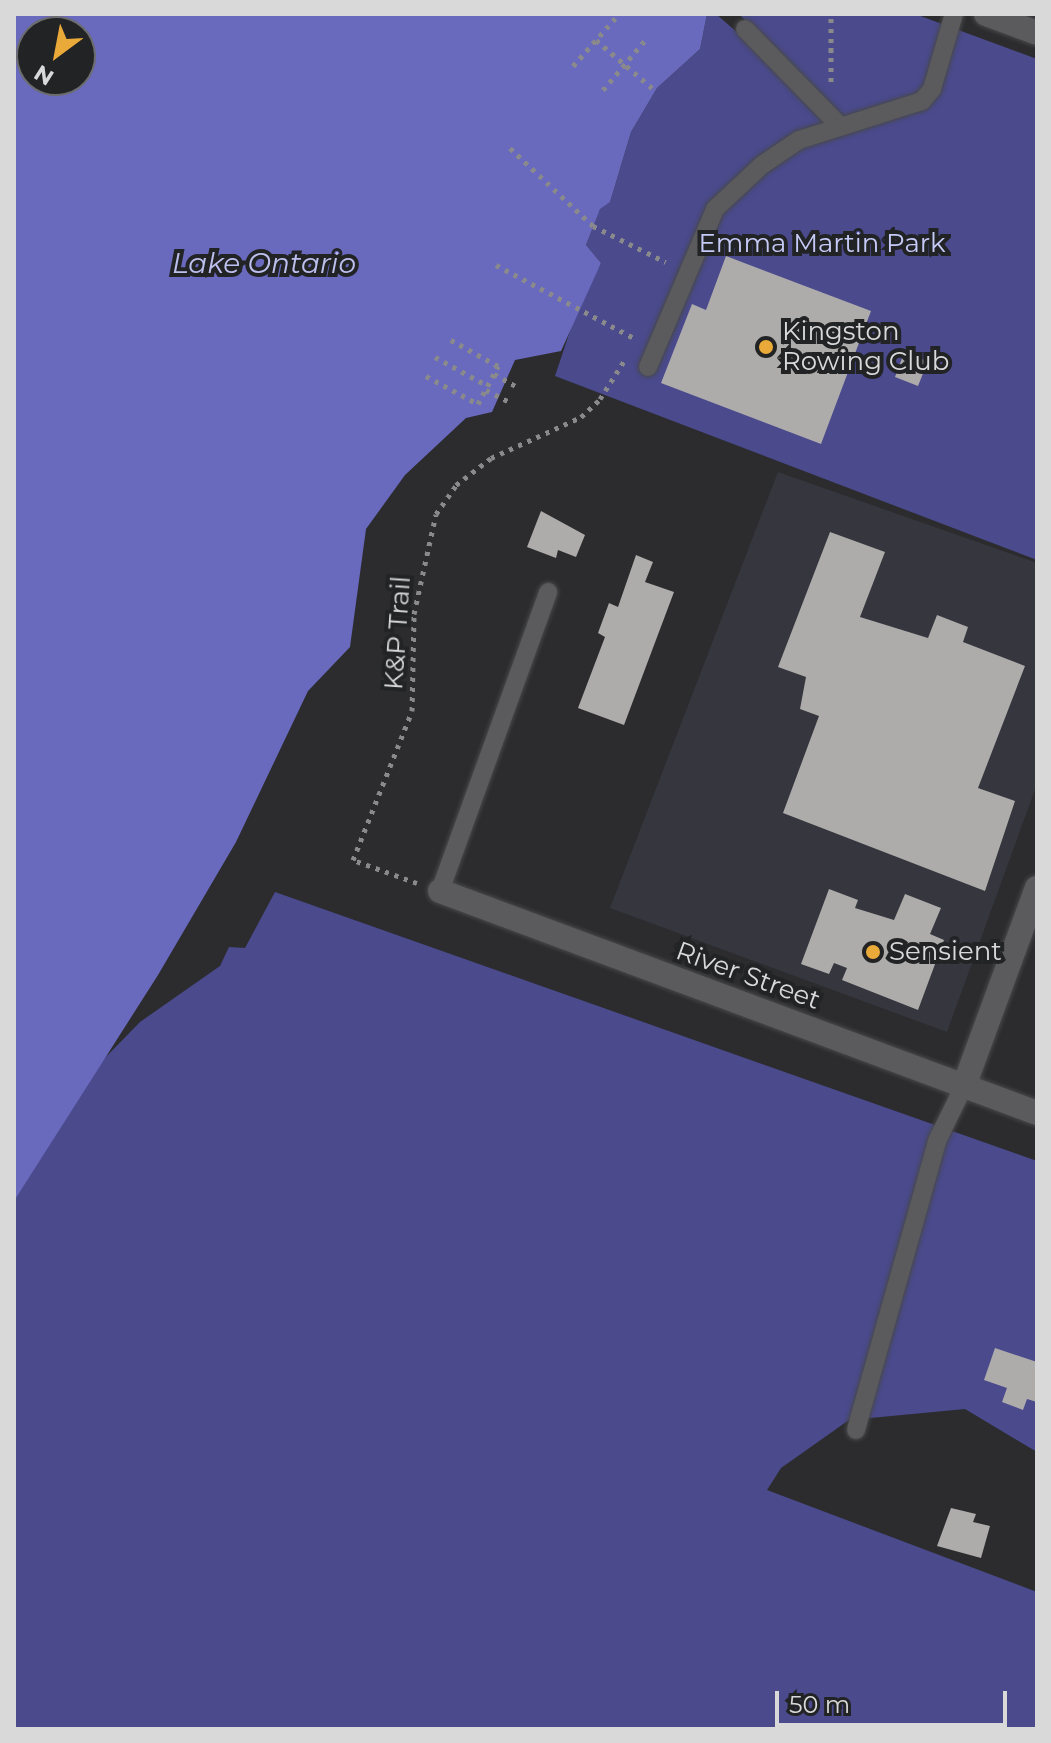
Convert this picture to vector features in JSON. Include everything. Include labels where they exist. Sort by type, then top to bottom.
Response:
[{"type":"street","points":[[986,14],[1037,33]]},
{"type":"street","points":[[964,1086],[1037,888]]},
{"type":"street","name":"River Street","points":[[440,891],[1037,1113]]},
{"type":"lane","points":[[648,367],[715,209],[762,165],[799,140],[922,101],[932,89],[954,14]]},
{"type":"lane","points":[[745,29],[840,126]]},
{"type":"lane","points":[[440,891],[548,592]]},
{"type":"lane","points":[[856,1430],[937,1141],[964,1086]]},
{"type":"path","points":[[573,66],[619,14]]},
{"type":"path","points":[[830,76],[835,60],[831,14]]},
{"type":"path","points":[[603,90],[647,38]]},
{"type":"path","points":[[596,40],[652,88]]},
{"type":"path","points":[[510,148],[593,226],[667,263]]},
{"type":"path","points":[[496,265],[634,338]]},
{"type":"path","points":[[426,376],[478,404],[487,388],[498,366],[447,338]]},
{"type":"path","name":"K&P Trail","points":[[440,891],[353,860],[412,711],[414,614],[429,533],[456,485],[491,458],[581,417],[614,380],[626,355]]},
{"type":"path","points":[[435,357],[510,402]]},
{"type":"path","points":[[494,374],[517,387]]},
{"type":"shaded area","points":[[778,472],[1037,563],[1037,784],[947,1032],[610,908]]},
{"type":"green space","name":"Emma Martin Park","points":[[707,14],[716,14],[739,34],[749,24],[739,14],[915,14],[1037,59],[1037,560],[555,376],[578,307],[601,263],[586,245],[600,208],[610,202],[631,132],[657,88],[700,49]]},
{"type":"green space","points":[[275,892],[1037,1161],[1037,1452],[965,1409],[849,1420],[781,1468],[767,1490],[1037,1592],[1037,1729],[14,1729],[14,1171],[60,1104],[140,1022],[220,966],[229,947],[245,948]]},
{"type":"water","name":"Lake Ontario","points":[[14,14],[707,14],[700,49],[657,88],[631,132],[610,202],[600,209],[586,245],[601,263],[561,351],[515,360],[492,412],[466,418],[405,475],[366,529],[350,647],[308,691],[236,842],[158,975],[14,1201]]},
{"type":"building","name":"Kingston Rowing Club","points":[[726,256],[871,311],[821,444],[661,383],[692,304],[706,310]]},
{"type":"building","points":[[904,353],[928,361],[918,386],[895,377]]},
{"type":"building","points":[[541,511],[585,535],[576,557],[558,550],[556,558],[527,547]]},
{"type":"building","points":[[830,532],[885,552],[860,617],[928,638],[937,615],[968,627],[963,642],[1025,666],[978,788],[1015,801],[985,891],[783,813],[819,716],[800,709],[806,677],[778,667]]},
{"type":"building","points":[[636,555],[653,562],[645,582],[674,592],[624,725],[578,708],[605,637],[598,633],[609,603],[618,607]]},
{"type":"building","name":"Sensient","points":[[829,889],[858,900],[855,908],[894,920],[905,894],[941,908],[930,934],[944,940],[918,1010],[842,980],[847,968],[834,963],[829,974],[801,964]]},
{"type":"building","points":[[995,1348],[1037,1362],[1037,1402],[1027,1399],[1023,1410],[1002,1402],[1007,1388],[984,1380]]},
{"type":"building","points":[[951,1508],[976,1514],[973,1522],[990,1526],[981,1558],[937,1546]]},
{"type":"place","name":"Kingston Rowing Club","points":[[766,347]]},
{"type":"place","name":"Sensient","points":[[873,952]]}]
